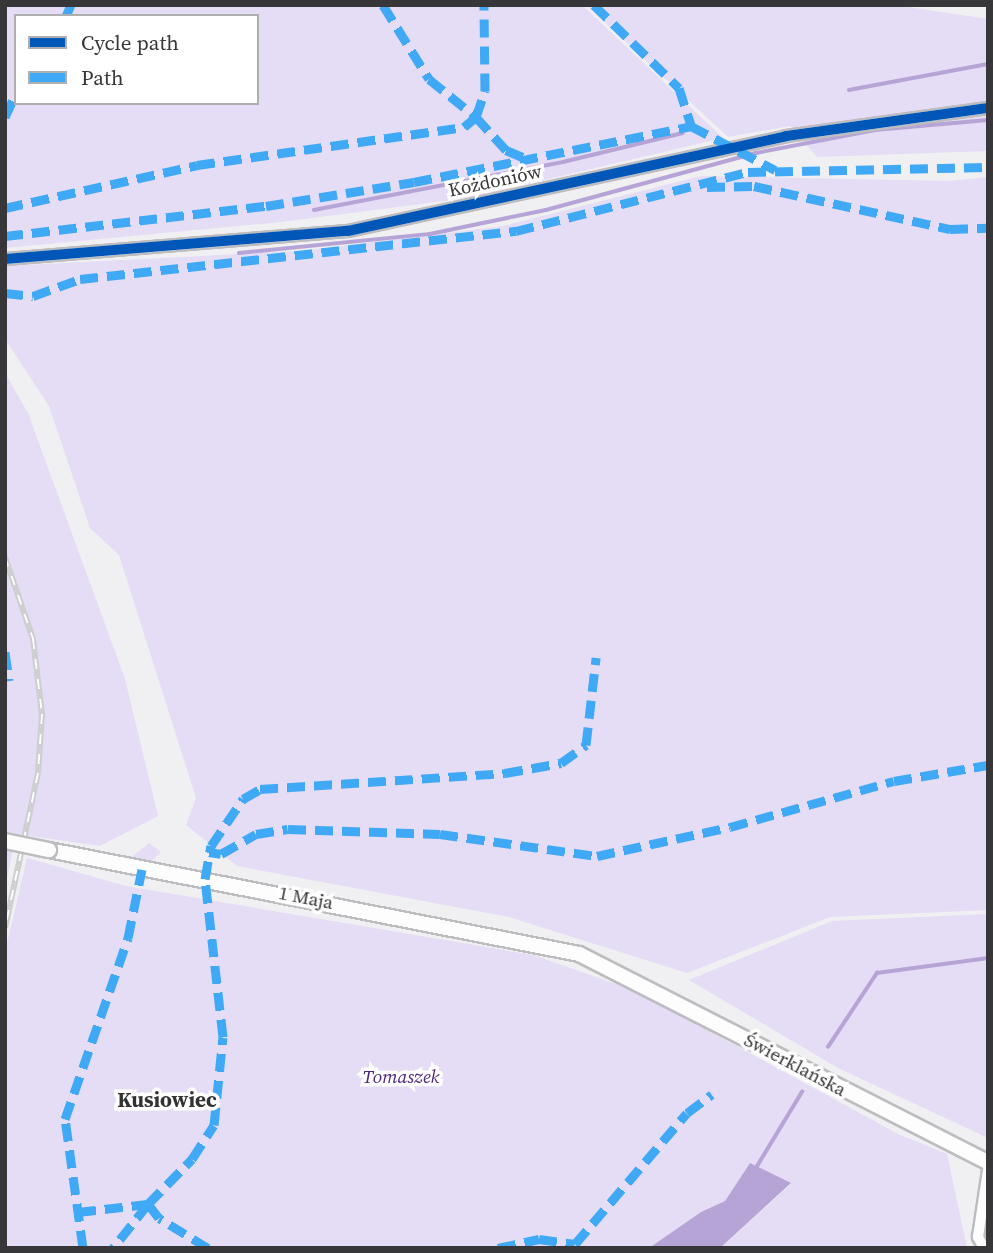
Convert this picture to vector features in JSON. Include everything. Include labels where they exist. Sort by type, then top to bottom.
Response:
[{"type":"main road","name":"1 Maja","points":[[5,841],[561,949],[605,964]]},
{"type":"main road","name":"Świerklańska","points":[[605,964],[904,1123],[988,1162]]},
{"type":"street","name":"Kożdoniów","points":[[5,259],[348,231],[786,136],[988,108]]},
{"type":"street","points":[[984,1248],[978,1237],[988,1170]]},
{"type":"green space","points":[[5,5],[582,5],[723,138],[467,198],[281,222],[5,248]]},
{"type":"green space","points":[[586,5],[895,5],[988,19],[988,151],[817,157],[790,126],[728,137]]},
{"type":"green space","points":[[701,176],[949,181],[988,177],[988,910],[830,917],[687,973],[509,917],[237,866],[186,825],[196,798],[119,555],[90,528],[49,406],[5,339],[5,266],[300,251],[503,226]]},
{"type":"green space","points":[[5,373],[28,413],[125,679],[158,816],[100,846],[16,834],[5,888]]},
{"type":"green space","points":[[149,843],[161,852],[151,862],[130,858]]},
{"type":"green space","name":"Tomaszek","points":[[27,858],[126,886],[533,955],[636,991],[898,1134],[947,1154],[967,1248],[720,1248],[791,1184],[750,1163],[725,1201],[701,1212],[649,1248],[5,1248],[5,952]]},
{"type":"green space","points":[[988,914],[988,1138],[838,1068],[689,980],[832,921]]},
{"type":"shaded area","points":[[750,1163],[791,1183],[720,1248],[649,1248],[701,1212],[725,1201]]},
{"type":"waterway","points":[[849,90],[988,64]]},
{"type":"waterway","points":[[239,253],[430,234],[546,210],[756,153],[875,130],[988,120]]},
{"type":"waterway","points":[[314,210],[563,162],[683,133]]},
{"type":"waterway","points":[[828,1047],[877,973],[988,958]]},
{"type":"waterway","points":[[756,1168],[802,1092]]},
{"type":"railway","points":[[5,557],[33,639],[42,714],[38,773],[5,928]]},
{"type":"marked path","points":[[67,14],[71,5]]},
{"type":"marked path","points":[[383,5],[429,79],[476,117],[506,150],[527,159]]},
{"type":"marked path","points":[[5,208],[197,165],[464,127],[476,117],[485,91],[484,5]]},
{"type":"marked path","points":[[594,5],[679,88],[691,126]]},
{"type":"marked path","points":[[5,117],[14,97]]},
{"type":"marked path","points":[[5,236],[266,206],[414,182],[691,126],[775,170]]},
{"type":"marked path","points":[[5,293],[33,296],[80,279],[516,231],[748,172],[988,167]]},
{"type":"marked path","points":[[707,187],[754,186],[950,229],[988,228]]},
{"type":"marked path","points":[[5,652],[9,681]]},
{"type":"marked path","points":[[208,1248],[159,1218],[148,1204],[192,1159],[214,1125],[223,1037],[205,879],[211,846],[243,799],[260,789],[505,773],[561,763],[586,745],[596,658]]},
{"type":"marked path","points":[[209,852],[221,854],[256,834],[288,829],[440,834],[597,856],[730,827],[894,781],[988,765]]},
{"type":"marked path","points":[[83,1248],[65,1119],[128,938],[142,869]]},
{"type":"marked path","points":[[498,1248],[539,1239],[575,1244],[687,1113],[712,1094]]},
{"type":"marked path","points":[[78,1212],[148,1204],[113,1248]]},
{"type":"cycle path","points":[[5,259],[348,231],[786,136],[988,108]]},
{"type":"district","name":"Kusiowiec","points":[[167,1100]]}]
